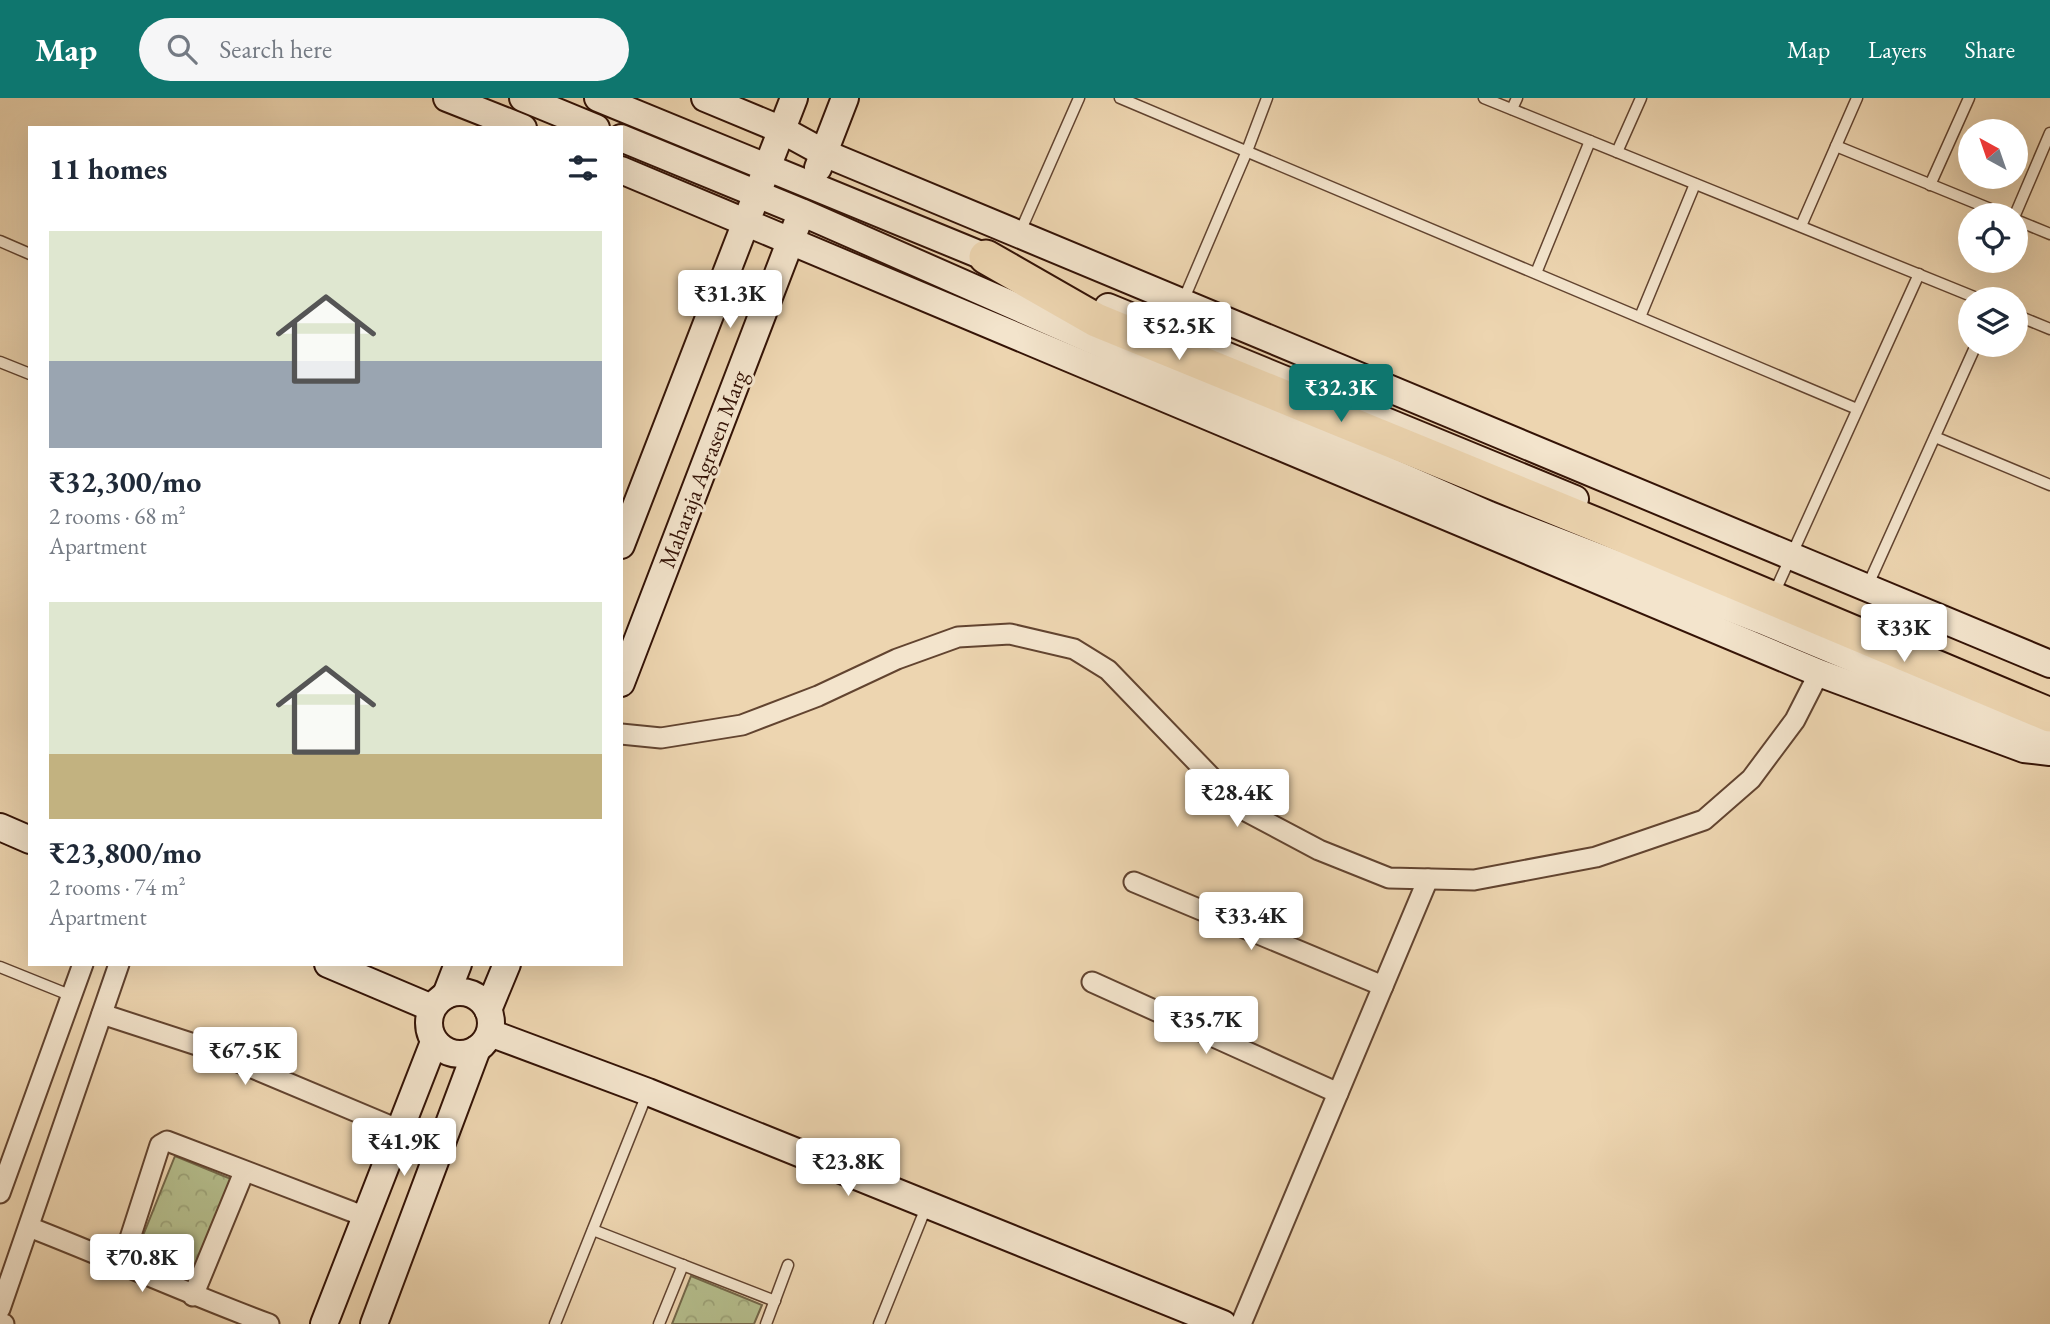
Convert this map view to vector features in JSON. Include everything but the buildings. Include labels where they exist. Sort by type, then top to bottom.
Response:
[{"type":"highway","points":[[986,257],[1096,320],[1607,529],[2050,715]]},
{"type":"street","points":[[447,98],[518,126]]},
{"type":"street","points":[[523,98],[591,126]]},
{"type":"street","points":[[598,98],[1515,473],[1777,587],[2050,700]]},
{"type":"street","points":[[705,98],[782,130],[824,153],[2050,664]]},
{"type":"street","points":[[623,540],[794,98]]},
{"type":"street","name":"Maharaja Agrasen Marg","points":[[623,678],[845,98]]},
{"type":"street","points":[[623,139],[801,212],[1489,515],[1761,620],[2017,727],[2050,738]]},
{"type":"street","points":[[623,171],[1819,673],[2024,749],[2050,752]]},
{"type":"street","points":[[623,734],[660,738],[741,725],[818,696],[897,659],[958,637],[1010,634],[1074,649],[1108,670],[1242,809],[1319,850],[1390,878],[1474,880],[1596,857],[1704,820],[1751,779],[1795,720],[1819,673]]},
{"type":"street","points":[[0,827],[28,839]]},
{"type":"street","points":[[1241,1324],[1427,879]]},
{"type":"street","points":[[1134,882],[1383,986]]},
{"type":"street","points":[[0,1193],[82,966]]},
{"type":"street","points":[[0,1309],[118,966]]},
{"type":"street","points":[[334,966],[439,1002],[466,992],[475,996],[482,1002],[485,1031],[468,1054],[457,1055],[446,1052],[434,1042],[428,1028],[428,1018],[439,1002],[457,966]]},
{"type":"street","points":[[374,1324],[485,1031],[506,966]]},
{"type":"street","points":[[1092,982],[1338,1093]]},
{"type":"street","points":[[102,1014],[200,1046],[400,1130]]},
{"type":"street","points":[[485,1031],[648,1092],[1215,1323]]},
{"type":"street","points":[[324,1324],[434,1042]]},
{"type":"street","points":[[122,1263],[160,1145],[167,1141],[366,1217]]},
{"type":"street","points":[[193,1296],[244,1172]]},
{"type":"street","points":[[29,1227],[122,1263],[193,1296],[269,1324]]},
{"type":"lane","points":[[1019,234],[1079,98]]},
{"type":"lane","points":[[1120,98],[1857,409]]},
{"type":"lane","points":[[1182,302],[1267,98]]},
{"type":"lane","points":[[1485,98],[1958,290]]},
{"type":"lane","points":[[1512,109],[1517,98]]},
{"type":"lane","points":[[1617,152],[1640,98]]},
{"type":"lane","points":[[1801,226],[1857,98]]},
{"type":"lane","points":[[1930,185],[1969,98]]},
{"type":"lane","points":[[2022,203],[2050,133]]},
{"type":"lane","points":[[1536,273],[1590,141]]},
{"type":"lane","points":[[1836,146],[1975,203]]},
{"type":"lane","points":[[1640,317],[1695,184]]},
{"type":"lane","points":[[2028,224],[2050,234]]},
{"type":"lane","points":[[0,242],[28,253]]},
{"type":"lane","points":[[1777,587],[1919,274]]},
{"type":"lane","points":[[2028,320],[2050,329]]},
{"type":"lane","points":[[1867,587],[1971,357]]},
{"type":"lane","points":[[0,362],[28,373]]},
{"type":"lane","points":[[1935,437],[2050,485]]},
{"type":"lane","points":[[0,967],[72,996]]},
{"type":"lane","points":[[555,1324],[648,1092]]},
{"type":"lane","points":[[879,1324],[927,1205]]},
{"type":"lane","points":[[593,1230],[775,1301]]},
{"type":"lane","points":[[659,1324],[683,1265]]},
{"type":"lane","points":[[766,1324],[789,1265]]},
{"type":"green space","points":[[175,1156],[236,1181],[197,1277],[136,1253]]},
{"type":"green space","points":[[691,1276],[762,1305],[754,1324],[672,1324]]}]
